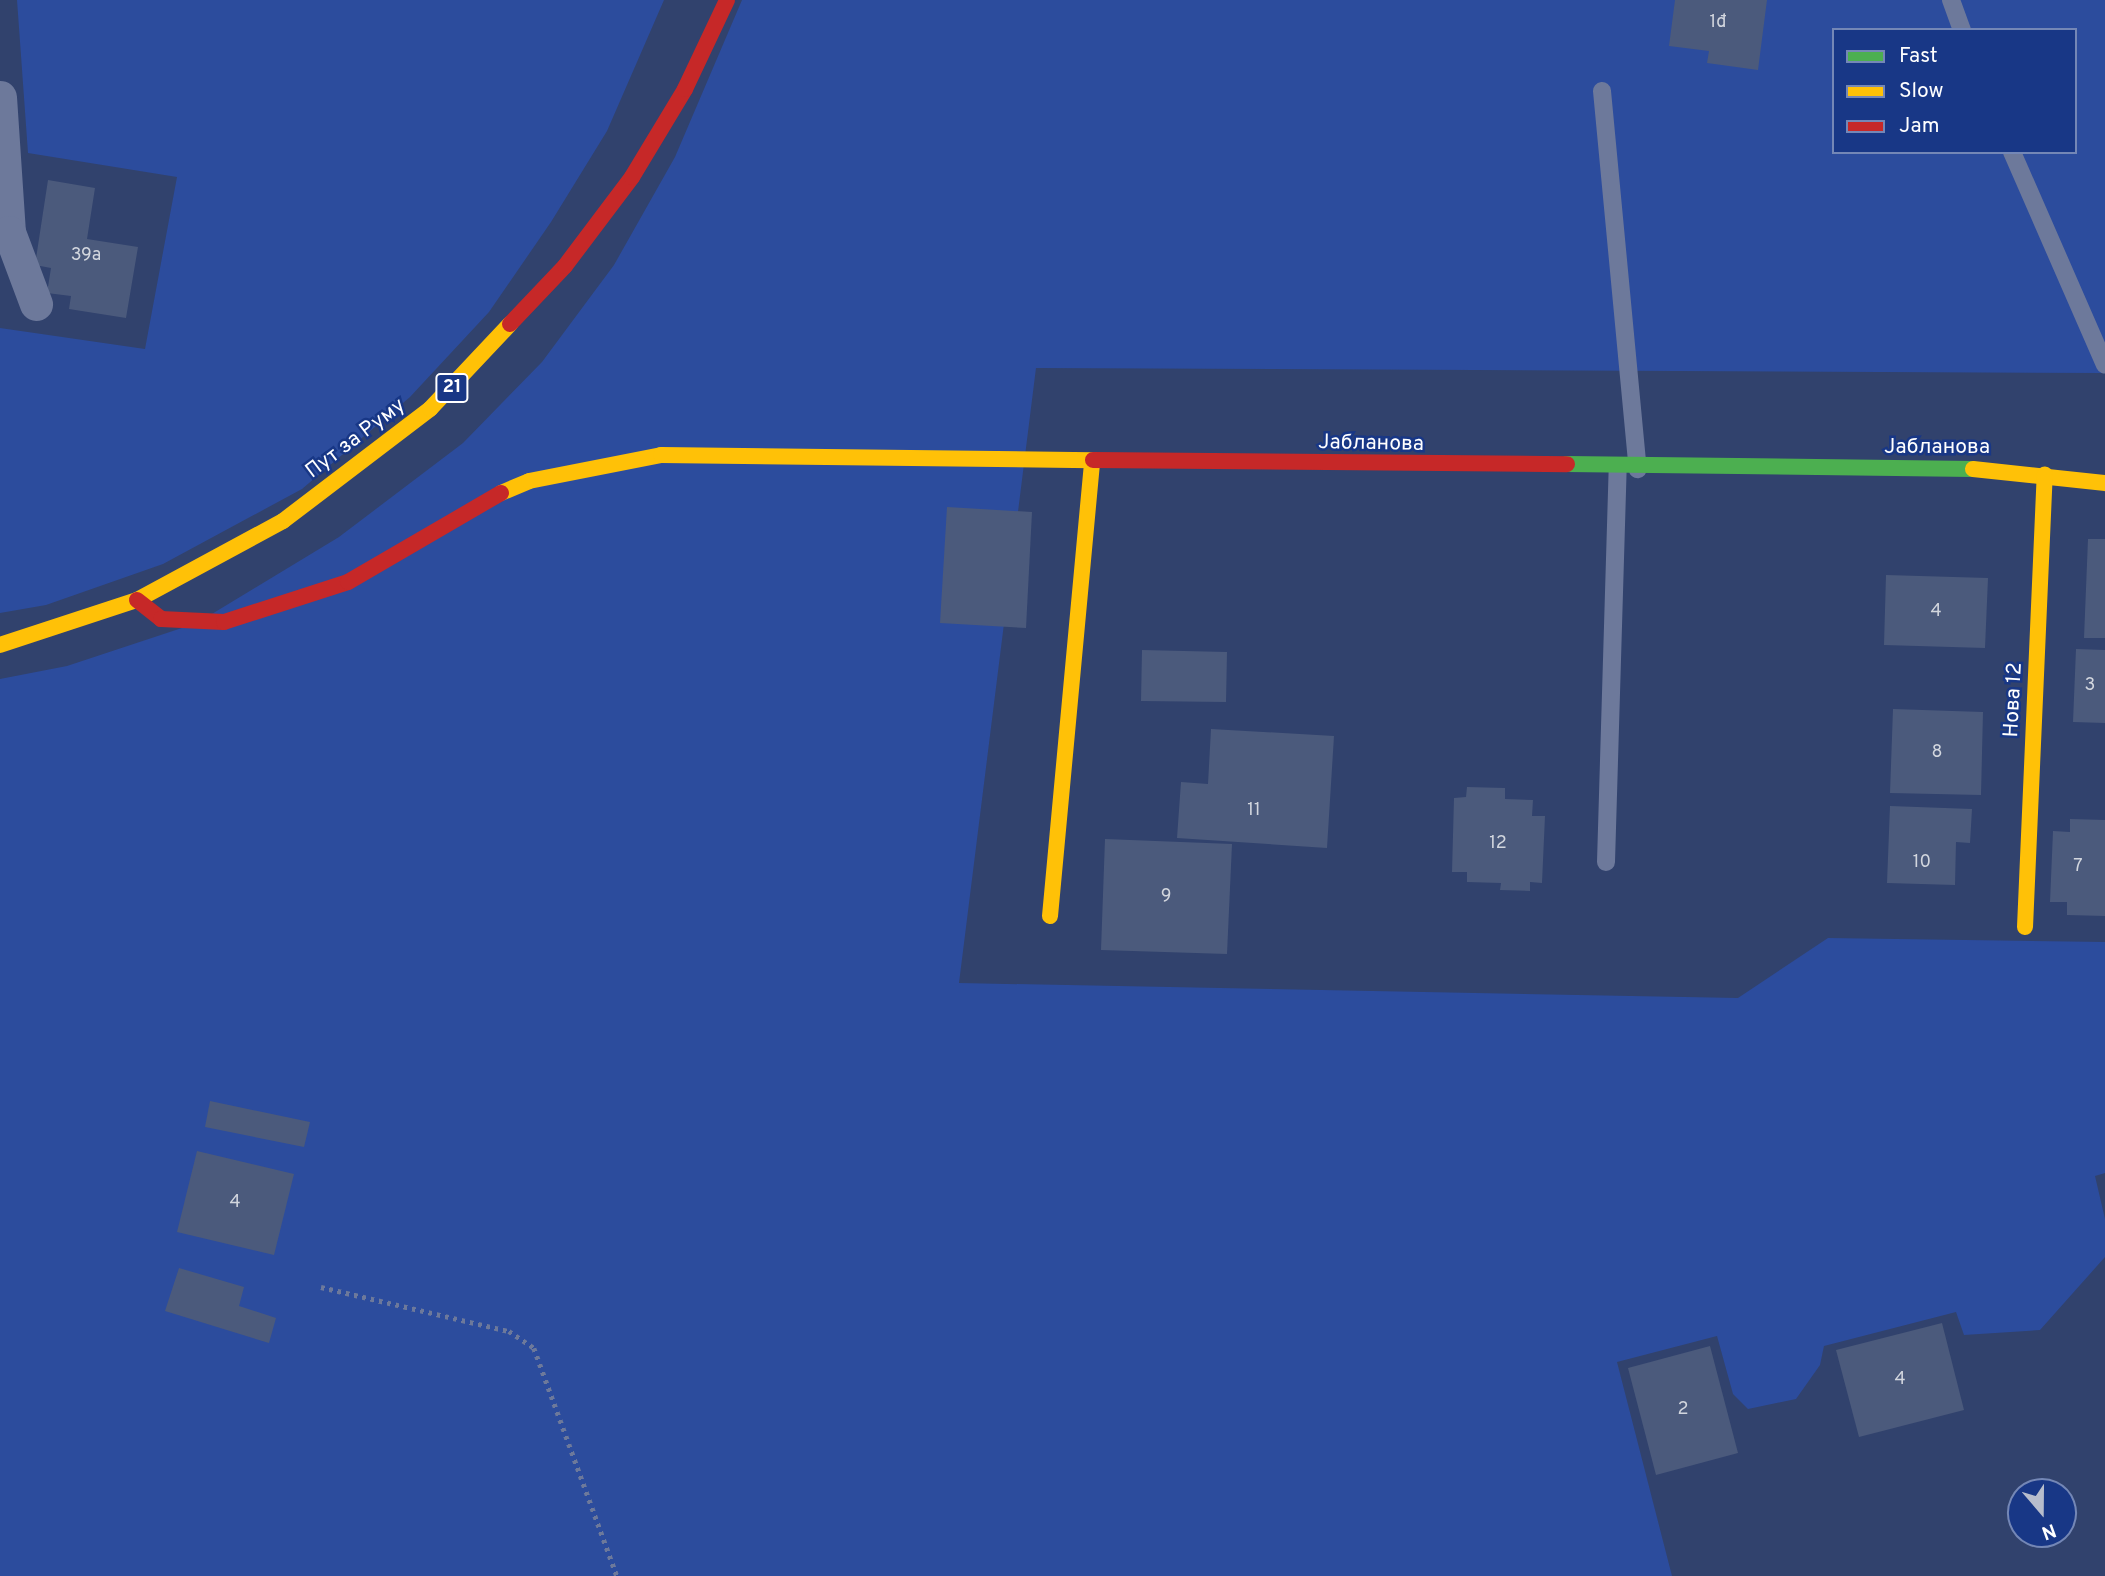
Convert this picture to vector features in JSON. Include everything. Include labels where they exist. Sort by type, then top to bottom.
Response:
[{"type":"street","name":"Пут за Руму","points":[[0,645],[137,600],[283,521],[430,409],[498,342],[632,177],[685,89],[727,0]]},
{"type":"street","points":[[0,97],[9,232],[36,304]]},
{"type":"street","name":"Јабланова","points":[[137,600],[162,619],[182,623],[224,621],[348,582],[519,485],[614,460],[708,452],[1092,461],[2045,474],[2105,483]]},
{"type":"street","points":[[1050,916],[1092,461]]},
{"type":"street","name":"Нова 12","points":[[2025,927],[2045,474]]},
{"type":"lane","points":[[1951,0],[1961,28]]},
{"type":"lane","points":[[1602,91],[1638,468]]},
{"type":"lane","points":[[2013,154],[2105,366]]},
{"type":"lane","points":[[1606,862],[1618,469]]},
{"type":"path","points":[[321,1287],[509,1331],[534,1348],[617,1576]]},
{"type":"shaded area","points":[[17,0],[664,0],[607,131],[551,222],[489,312],[410,397],[302,489],[163,564],[46,605],[0,613],[0,328],[145,349],[177,177],[28,153]]},
{"type":"shaded area","points":[[742,0],[2105,0],[2105,373],[1036,368],[959,983],[1738,998],[1828,938],[2105,942],[2105,1173],[2095,1176],[2105,1219],[2105,1257],[2040,1330],[1964,1335],[1956,1312],[1824,1346],[1820,1365],[1796,1399],[1748,1409],[1733,1394],[1717,1336],[1617,1362],[1672,1576],[0,1576],[0,679],[67,666],[197,623],[339,537],[463,443],[542,362],[614,265],[675,157]]},
{"type":"building","points":[[1675,0],[1767,0],[1758,70],[1707,63],[1709,51],[1669,46]]},
{"type":"building","points":[[48,180],[95,188],[87,239],[138,247],[126,318],[69,309],[71,296],[47,293],[51,268],[35,265]]},
{"type":"building","points":[[947,507],[1032,512],[1026,628],[940,623]]},
{"type":"building","points":[[2088,539],[2105,539],[2105,638],[2084,638]]},
{"type":"building","points":[[1886,575],[1988,578],[1985,648],[1884,645]]},
{"type":"building","points":[[2076,649],[2105,650],[2105,723],[2073,722]]},
{"type":"building","points":[[1142,650],[1227,652],[1226,702],[1141,701]]},
{"type":"building","points":[[1893,709],[1983,712],[1981,795],[1890,793]]},
{"type":"building","points":[[1211,729],[1334,736],[1327,848],[1177,838],[1181,782],[1208,784]]},
{"type":"building","points":[[1467,787],[1505,788],[1505,799],[1533,800],[1532,816],[1545,816],[1542,883],[1530,882],[1530,891],[1500,890],[1501,883],[1467,882],[1467,872],[1452,872],[1454,798],[1466,797]]},
{"type":"building","points":[[1890,806],[1972,809],[1970,843],[1956,842],[1955,885],[1887,883]]},
{"type":"building","points":[[2070,819],[2105,820],[2105,916],[2067,915],[2067,902],[2050,902],[2053,831],[2070,832]]},
{"type":"building","points":[[1105,839],[1232,844],[1227,954],[1101,950]]},
{"type":"building","points":[[210,1101],[310,1122],[304,1147],[205,1127]]},
{"type":"building","points":[[197,1151],[294,1174],[274,1255],[177,1232]]},
{"type":"building","points":[[179,1268],[244,1287],[239,1306],[276,1318],[269,1343],[165,1311]]},
{"type":"building","points":[[1942,1323],[1964,1410],[1859,1437],[1836,1350]]},
{"type":"building","points":[[1710,1346],[1738,1453],[1656,1475],[1628,1368]]},
{"type":"traffic: fast","points":[[1567,464],[1973,469]]},
{"type":"traffic: slow","points":[[0,645],[137,600],[283,521],[430,409],[510,324]]},
{"type":"traffic: slow","points":[[501,493],[529,481],[661,455],[1093,460]]},
{"type":"traffic: slow","points":[[1050,916],[1092,461]]},
{"type":"traffic: slow","points":[[1973,469],[2105,483]]},
{"type":"traffic: slow","points":[[2025,927],[2045,474]]},
{"type":"traffic: jam","points":[[510,324],[565,266],[632,177],[685,89],[727,0]]},
{"type":"traffic: jam","points":[[1093,460],[1567,464]]},
{"type":"traffic: jam","points":[[137,600],[161,619],[224,622],[348,582],[501,493]]}]
